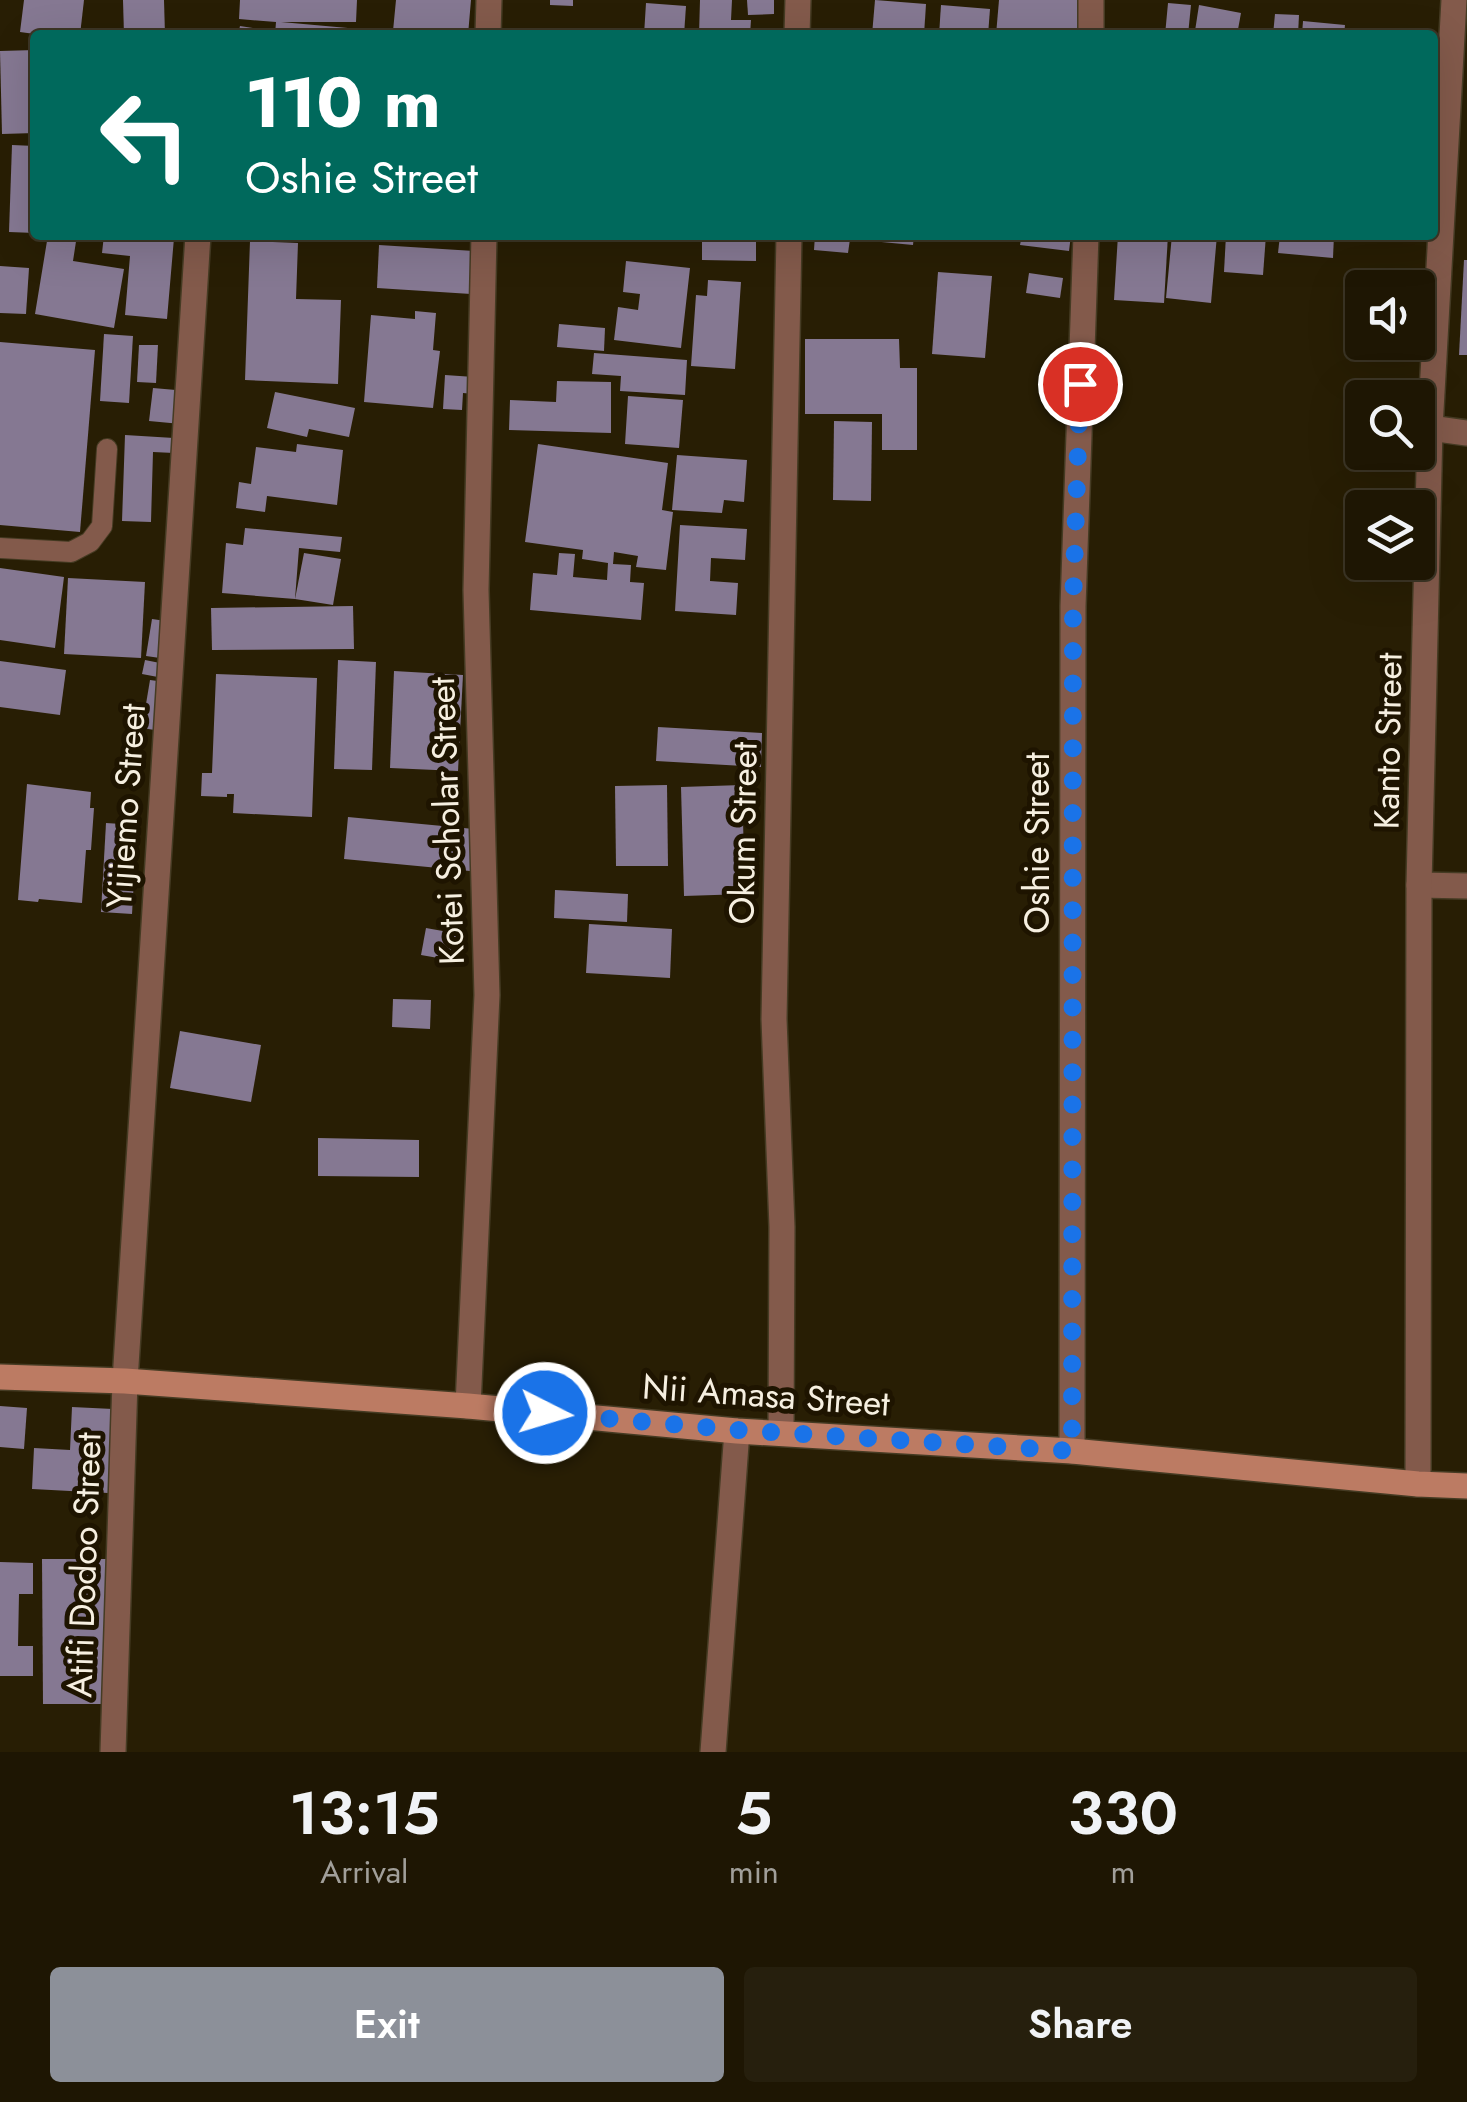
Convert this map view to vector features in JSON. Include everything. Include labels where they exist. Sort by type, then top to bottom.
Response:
[{"type":"street","points":[[488,30],[489,0]]},
{"type":"street","points":[[797,30],[798,0]]},
{"type":"street","points":[[1090,30],[1092,0]]},
{"type":"street","name":"Kanto Street","points":[[1433,380],[1454,0]]},
{"type":"street","name":"Yijiemo Street","points":[[125,1381],[198,240]]},
{"type":"street","name":"Kotei Scholar Street","points":[[468,1406],[487,995],[476,590],[484,240]]},
{"type":"street","name":"Okum Street","points":[[781,1432],[782,1228],[774,1019],[790,240]]},
{"type":"street","name":"Oshie Street","points":[[1072,1451],[1073,606],[1086,240]]},
{"type":"street","points":[[1435,429],[1467,433]]},
{"type":"street","name":"Kanto Street","points":[[1418,1484],[1419,886],[1429,470]]},
{"type":"street","points":[[1419,886],[1467,886]]},
{"type":"street","name":"Nii Amasa Street","points":[[0,1378],[125,1381],[468,1406],[738,1430],[1072,1451],[1467,1486]]},
{"type":"street","name":"Atifi Dodoo Street","points":[[113,1752],[125,1381]]},
{"type":"street","points":[[713,1752],[738,1430]]},
{"type":"lane","points":[[0,548],[71,552],[90,542],[102,526],[107,449]]},
{"type":"building","points":[[24,0],[84,0],[81,30],[20,32]]},
{"type":"building","points":[[123,0],[164,0],[165,30],[124,30]]},
{"type":"building","points":[[240,0],[357,0],[356,22],[281,22],[359,30],[275,30],[276,22],[239,19]]},
{"type":"building","points":[[396,0],[471,0],[468,30],[393,30]]},
{"type":"building","points":[[550,0],[573,0],[573,6],[550,5]]},
{"type":"building","points":[[700,0],[732,0],[731,20],[751,20],[750,30],[699,30]]},
{"type":"building","points":[[747,0],[774,0],[774,14],[748,15]]},
{"type":"building","points":[[875,0],[926,4],[924,30],[872,30]]},
{"type":"building","points":[[999,0],[1080,0],[1077,30],[996,30]]},
{"type":"building","points":[[646,3],[686,6],[684,30],[644,30]]},
{"type":"building","points":[[1168,3],[1191,5],[1188,30],[1165,30]]},
{"type":"building","points":[[941,5],[990,9],[988,30],[939,30]]},
{"type":"building","points":[[1199,5],[1241,13],[1238,30],[1195,30]]},
{"type":"building","points":[[1275,14],[1299,15],[1298,30],[1273,30]]},
{"type":"building","points":[[1303,21],[1345,25],[1344,30],[1302,30]]},
{"type":"building","points":[[30,50],[30,133],[2,134],[0,51]]},
{"type":"building","points":[[12,145],[30,146],[30,233],[9,232]]},
{"type":"building","points":[[47,240],[76,240],[73,261],[124,269],[114,328],[35,314]]},
{"type":"building","points":[[103,240],[174,240],[167,319],[125,315],[130,256],[102,253]]},
{"type":"building","points":[[702,240],[756,240],[756,261],[702,260]]},
{"type":"building","points":[[815,240],[850,240],[848,253],[814,250]]},
{"type":"building","points":[[860,240],[914,240],[913,245]]},
{"type":"building","points":[[1021,240],[1070,240],[1069,251],[1020,245]]},
{"type":"building","points":[[1118,240],[1168,240],[1164,303],[1114,300]]},
{"type":"building","points":[[1172,240],[1217,240],[1211,303],[1166,298]]},
{"type":"building","points":[[1226,240],[1266,240],[1263,275],[1224,272]]},
{"type":"building","points":[[1279,240],[1334,240],[1333,258],[1278,253]]},
{"type":"building","points":[[250,241],[298,243],[296,299],[341,300],[338,384],[245,380]]},
{"type":"building","points":[[379,245],[474,251],[471,294],[377,288]]},
{"type":"building","points":[[1464,260],[1467,355],[1459,355]]},
{"type":"building","points":[[626,261],[690,268],[681,348],[614,340],[618,307],[638,310],[640,294],[623,292]]},
{"type":"building","points":[[0,266],[29,268],[26,314],[0,313]]},
{"type":"building","points":[[938,272],[992,276],[985,358],[932,354]]},
{"type":"building","points":[[1029,273],[1063,278],[1060,298],[1026,293]]},
{"type":"building","points":[[708,280],[741,282],[735,369],[691,366],[696,295],[707,296]]},
{"type":"building","points":[[415,311],[436,313],[433,350],[440,351],[433,408],[364,402],[371,315],[415,319]]},
{"type":"building","points":[[559,324],[605,328],[604,351],[557,347]]},
{"type":"building","points":[[104,334],[133,336],[129,403],[100,401]]},
{"type":"building","points":[[805,339],[899,339],[900,368],[917,368],[917,450],[882,450],[882,414],[805,414]]},
{"type":"building","points":[[0,342],[95,350],[80,532],[0,525]]},
{"type":"building","points":[[139,345],[158,345],[156,383],[137,382]]},
{"type":"building","points":[[594,353],[687,360],[685,395],[620,391],[621,376],[592,374]]},
{"type":"building","points":[[445,375],[474,377],[474,394],[463,393],[462,410],[443,409]]},
{"type":"building","points":[[557,381],[611,382],[611,433],[509,430],[510,400],[556,402]]},
{"type":"building","points":[[153,388],[176,390],[181,424],[149,421]]},
{"type":"building","points":[[275,392],[355,408],[349,437],[309,429],[307,437],[267,428]]},
{"type":"building","points":[[628,396],[683,400],[679,448],[625,444]]},
{"type":"building","points":[[834,421],[872,422],[871,501],[833,500]]},
{"type":"building","points":[[125,435],[174,438],[174,453],[153,452],[151,522],[122,521]]},
{"type":"building","points":[[297,444],[343,450],[337,505],[267,496],[265,512],[236,508],[239,482],[251,484],[256,447],[296,452]]},
{"type":"building","points":[[538,444],[668,463],[662,510],[673,512],[666,570],[636,567],[638,556],[614,552],[613,564],[631,565],[630,582],[644,583],[641,620],[530,610],[533,573],[557,575],[559,553],[575,554],[573,577],[607,580],[608,563],[582,559],[583,550],[525,542]]},
{"type":"building","points":[[677,455],[747,460],[744,502],[724,500],[722,513],[672,510]]},
{"type":"building","points":[[680,525],[747,529],[745,560],[711,558],[710,581],[738,583],[736,615],[675,611]]},
{"type":"building","points":[[245,528],[342,537],[340,552],[299,548],[295,599],[222,593],[226,543],[243,545]]},
{"type":"building","points":[[304,553],[341,559],[333,605],[295,599]]},
{"type":"building","points":[[0,568],[64,577],[55,648],[0,640]]},
{"type":"building","points":[[68,578],[145,582],[141,658],[64,654]]},
{"type":"building","points":[[353,606],[354,649],[212,650],[211,608]]},
{"type":"building","points":[[152,619],[166,621],[160,658],[146,656]]},
{"type":"building","points":[[145,660],[165,664],[163,678],[142,674]]},
{"type":"building","points":[[338,660],[376,662],[372,770],[334,769]]},
{"type":"building","points":[[0,661],[66,670],[60,715],[0,707]]},
{"type":"building","points":[[394,671],[463,675],[458,771],[390,768]]},
{"type":"building","points":[[216,674],[317,678],[312,817],[233,813],[234,794],[201,796],[202,773],[212,773]]},
{"type":"building","points":[[150,680],[165,682],[161,731],[142,728]]},
{"type":"building","points":[[658,727],[762,733],[761,767],[656,761]]},
{"type":"building","points":[[27,784],[91,792],[91,850],[86,850],[82,903],[18,900]]},
{"type":"building","points":[[667,785],[668,866],[616,866],[615,786]]},
{"type":"building","points":[[742,785],[745,894],[684,896],[681,787]]},
{"type":"building","points":[[348,817],[474,829],[470,871],[344,859]]},
{"type":"building","points":[[106,823],[137,825],[132,914],[101,912]]},
{"type":"building","points":[[555,890],[628,894],[627,922],[554,918]]},
{"type":"building","points":[[589,924],[672,929],[670,978],[586,973]]},
{"type":"building","points":[[426,928],[465,935],[461,962],[421,955]]},
{"type":"building","points":[[393,999],[431,1000],[430,1029],[392,1027]]},
{"type":"building","points":[[180,1031],[261,1045],[251,1102],[170,1088]]},
{"type":"building","points":[[318,1138],[419,1140],[419,1177],[318,1176]]},
{"type":"building","points":[[0,1406],[27,1408],[24,1449],[0,1447]]},
{"type":"building","points":[[72,1407],[113,1409],[108,1493],[32,1489],[34,1448],[70,1450]]},
{"type":"building","points":[[42,1559],[112,1559],[112,1704],[43,1704]]},
{"type":"building","points":[[0,1562],[33,1563],[33,1594],[19,1594],[18,1646],[33,1646],[33,1676],[0,1676]]},
{"type":"route","points":[[545,1413],[738,1430],[1072,1451],[1073,606],[1080,384]]}]
